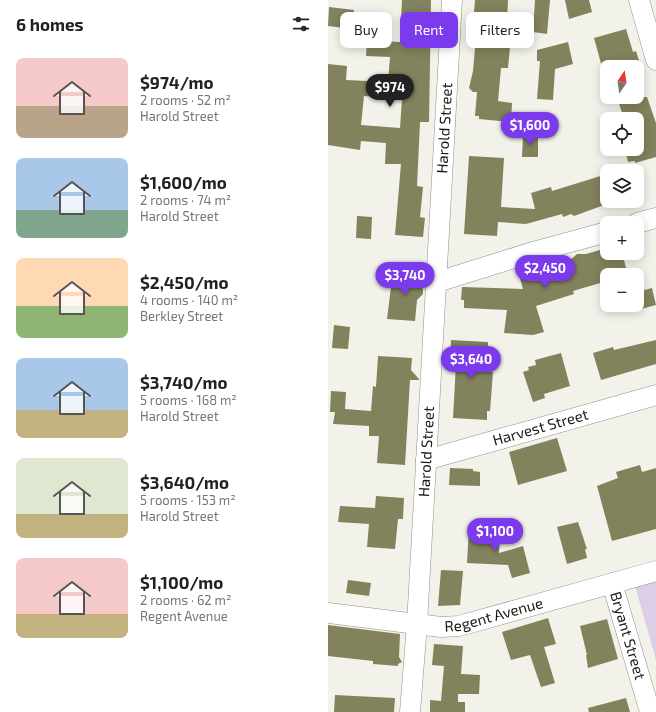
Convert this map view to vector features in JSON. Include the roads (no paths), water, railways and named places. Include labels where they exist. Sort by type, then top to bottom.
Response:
[{"type":"street","name":"Harold Street","points":[[410,712],[417,624],[437,282],[442,153],[452,0]]},
{"type":"street","points":[[639,0],[656,60]]},
{"type":"street","points":[[644,221],[656,218]]},
{"type":"street","points":[[437,282],[530,253],[600,234]]},
{"type":"street","name":"Harvest Street","points":[[426,460],[656,395]]},
{"type":"street","name":"Regent Avenue","points":[[328,612],[440,627],[459,626],[656,571]]},
{"type":"street","name":"Bryant Street","points":[[612,583],[650,712]]}]
